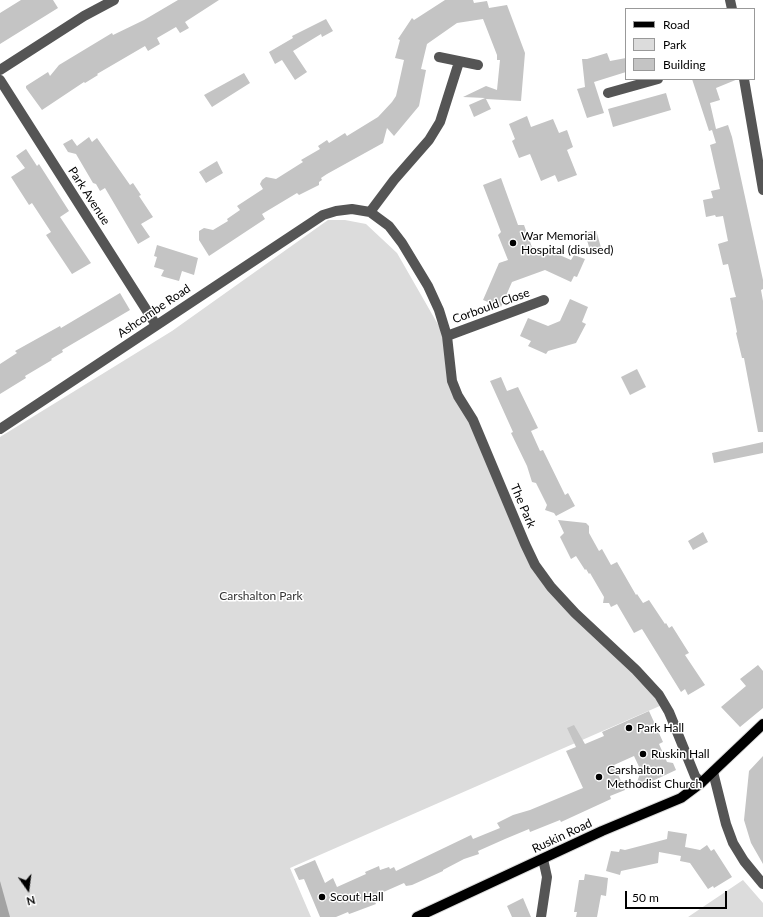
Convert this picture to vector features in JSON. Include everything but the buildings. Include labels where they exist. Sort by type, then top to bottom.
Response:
[{"type":"main road","name":"Ruskin Road","points":[[417,917],[609,828],[681,798],[701,783],[763,724]]},
{"type":"street","points":[[0,70],[84,16],[114,0]]},
{"type":"street","points":[[439,57],[478,65]]},
{"type":"street","points":[[370,212],[394,180],[429,140],[440,122],[459,62]]},
{"type":"street","name":"Park Avenue","points":[[0,80],[156,325]]},
{"type":"street","points":[[608,93],[654,80]]},
{"type":"street","points":[[744,80],[760,158],[763,190]]},
{"type":"street","name":"The Park","points":[[323,215],[336,211],[352,209],[370,212],[389,226],[402,244],[428,286],[439,310],[447,336],[452,381],[458,396],[473,420],[535,566],[551,587],[575,613],[636,670],[659,695],[669,712],[695,776],[701,783]]},
{"type":"street","name":"Ashcombe Road","points":[[0,429],[323,215]]},
{"type":"street","name":"Corbould Close","points":[[447,336],[544,300]]},
{"type":"street","points":[[713,772],[726,824],[733,843],[744,861],[763,884]]},
{"type":"street","points":[[541,917],[546,882],[543,859]]},
{"type":"green space","name":"Carshalton Park","points":[[328,220],[345,220],[366,224],[397,253],[444,335],[449,379],[471,421],[533,567],[634,671],[662,705],[290,868],[311,917],[0,917],[0,437],[172,331]]},
{"type":"green space","points":[[743,880],[763,903],[763,917],[688,917]]},
{"type":"shaded area","points":[[0,881],[10,917],[0,917]]},
{"type":"place","name":"War Memorial Hospital (disused)","points":[[513,243]]},
{"type":"place","name":"Park Hall","points":[[629,728]]},
{"type":"place","name":"Ruskin Hall","points":[[643,754]]},
{"type":"place","name":"Carshalton Methodist Church","points":[[599,777]]},
{"type":"place","name":"Scout Hall","points":[[322,897]]}]
